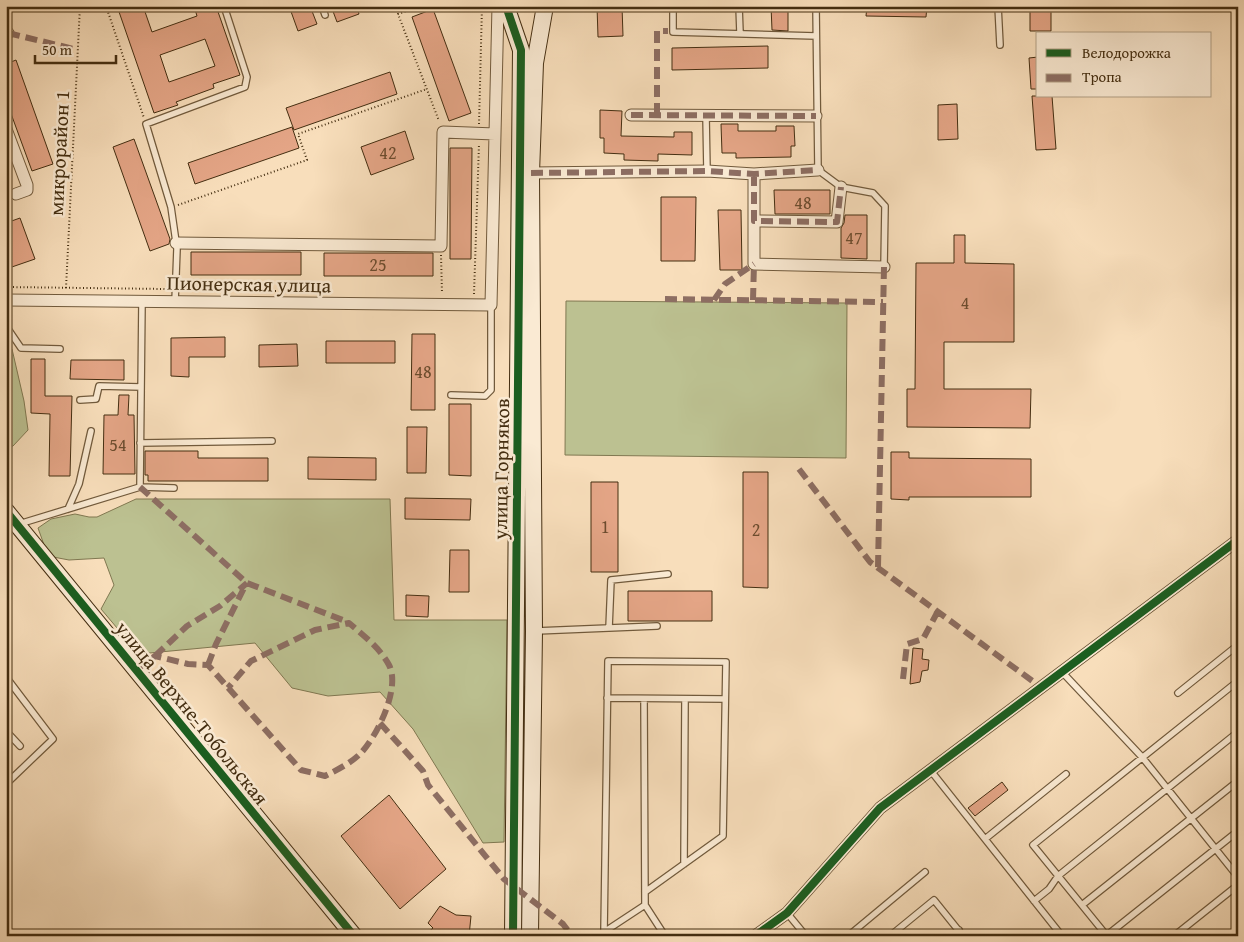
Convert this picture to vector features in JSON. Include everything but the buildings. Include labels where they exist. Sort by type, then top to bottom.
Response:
[{"type":"street","points":[[491,305],[498,6]]},
{"type":"street","name":"улица Горняков","points":[[506,6],[521,50],[513,936]]},
{"type":"street","name":"улица Горняков","points":[[530,936],[534,631],[531,173],[534,63],[546,6]]},
{"type":"street","points":[[631,116],[816,116]]},
{"type":"street","points":[[6,129],[27,186],[27,190],[16,194]]},
{"type":"street","points":[[176,243],[441,246],[443,132],[495,134]]},
{"type":"street","points":[[531,173],[707,170],[754,174],[818,170]]},
{"type":"street","points":[[754,174],[754,264],[884,267]]},
{"type":"street","points":[[754,221],[837,222],[841,187]]},
{"type":"street","name":"Пионерская улица","points":[[6,300],[491,305]]},
{"type":"street","name":"улица Верхне-Тобольская","points":[[6,511],[354,936]]},
{"type":"street","points":[[755,936],[787,913],[880,808],[1063,673],[1238,540]]},
{"type":"lane","points":[[175,302],[176,243],[171,207],[146,124],[246,87],[247,76],[224,6]]},
{"type":"lane","points":[[322,6],[325,15]]},
{"type":"lane","points":[[673,6],[673,32],[816,36]]},
{"type":"lane","points":[[739,6],[740,33]]},
{"type":"lane","points":[[816,6],[818,170],[841,187],[873,193],[885,206],[884,267]]},
{"type":"lane","points":[[998,6],[1000,45]]},
{"type":"lane","points":[[706,116],[707,170]]},
{"type":"lane","points":[[140,487],[142,301]]},
{"type":"lane","points":[[452,395],[485,396],[491,390],[491,305]]},
{"type":"lane","points":[[6,326],[21,348],[60,350]]},
{"type":"lane","points":[[80,400],[96,399],[99,386],[141,387]]},
{"type":"lane","points":[[68,509],[79,484],[91,431]]},
{"type":"lane","points":[[140,443],[272,441]]},
{"type":"lane","points":[[17,524],[140,487],[174,488]]},
{"type":"lane","points":[[609,628],[611,580],[668,574]]},
{"type":"lane","points":[[534,631],[657,626]]},
{"type":"lane","points":[[1178,692],[1238,645]]},
{"type":"lane","points":[[645,892],[723,836],[726,662],[608,661],[604,932],[645,905]]},
{"type":"lane","points":[[1063,673],[1142,758],[1238,877]]},
{"type":"lane","points":[[6,677],[53,739],[6,784]]},
{"type":"lane","points":[[1238,681],[1033,845],[1106,936],[1238,831]]},
{"type":"lane","points":[[607,698],[726,700]]},
{"type":"lane","points":[[644,698],[645,905],[665,936]]},
{"type":"lane","points":[[684,699],[684,864]]},
{"type":"lane","points":[[6,730],[20,746]]},
{"type":"lane","points":[[1034,901],[1049,889],[1058,876],[1238,732]]},
{"type":"lane","points":[[931,771],[1062,936]]},
{"type":"lane","points":[[985,839],[1066,774]]},
{"type":"lane","points":[[1082,906],[1238,780]]},
{"type":"lane","points":[[848,936],[926,872]]},
{"type":"lane","points":[[1174,936],[1238,885]]},
{"type":"lane","points":[[890,936],[934,900],[963,936]]},
{"type":"lane","points":[[787,913],[806,936]]},
{"type":"lane","points":[[951,936],[958,930]]},
{"type":"lane","points":[[1232,936],[1238,931]]},
{"type":"path","points":[[106,6],[146,124]]},
{"type":"path","points":[[422,6],[398,14],[443,132]]},
{"type":"path","points":[[171,207],[307,160],[298,134],[426,89]]},
{"type":"path","points":[[441,246],[442,293],[450,293]]},
{"type":"path","points":[[466,293],[474,294],[476,269]]},
{"type":"path","points":[[6,287],[284,291]]},
{"type":"green space","points":[[566,301],[847,303],[846,458],[565,455]]},
{"type":"green space","points":[[6,345],[12,349],[24,401],[28,430],[13,446],[6,449]]},
{"type":"green space","points":[[136,499],[390,499],[394,620],[507,620],[504,842],[483,843],[413,729],[380,692],[328,696],[292,688],[255,643],[139,654],[101,609],[114,585],[104,558],[69,560],[48,556],[38,528],[51,519],[75,514],[97,517]]},
{"type":"marked path","points":[[657,115],[657,31],[668,31]]},
{"type":"marked path","points":[[8,33],[78,50]]},
{"type":"marked path","points":[[631,115],[816,116]]},
{"type":"marked path","points":[[531,173],[707,171],[754,174],[818,170]]},
{"type":"marked path","points":[[754,174],[754,221],[837,222],[841,187]]},
{"type":"marked path","points":[[714,300],[725,284],[754,264]]},
{"type":"marked path","points":[[753,300],[754,264]]},
{"type":"marked path","points":[[878,567],[884,267]]},
{"type":"marked path","points":[[665,299],[883,302]]},
{"type":"marked path","points":[[799,469],[870,562],[1042,688]]},
{"type":"marked path","points":[[140,487],[247,583],[348,622]]},
{"type":"marked path","points":[[155,656],[187,626],[220,606],[247,583]]},
{"type":"marked path","points":[[208,665],[216,644],[244,588]]},
{"type":"marked path","points":[[903,679],[907,644],[923,639],[938,611]]},
{"type":"marked path","points":[[136,670],[155,656],[188,664],[208,665],[301,770],[325,776],[353,760],[361,753],[374,735],[390,698],[392,675],[389,665],[381,653],[349,623],[315,630],[251,661],[228,688]]},
{"type":"marked path","points":[[380,723],[423,771],[428,785],[504,879],[563,924],[572,936]]},
{"type":"cycle path","points":[[506,6],[521,50],[513,936]]},
{"type":"cycle path","points":[[6,511],[354,936]]},
{"type":"cycle path","points":[[755,936],[787,913],[880,808],[1238,540]]}]
